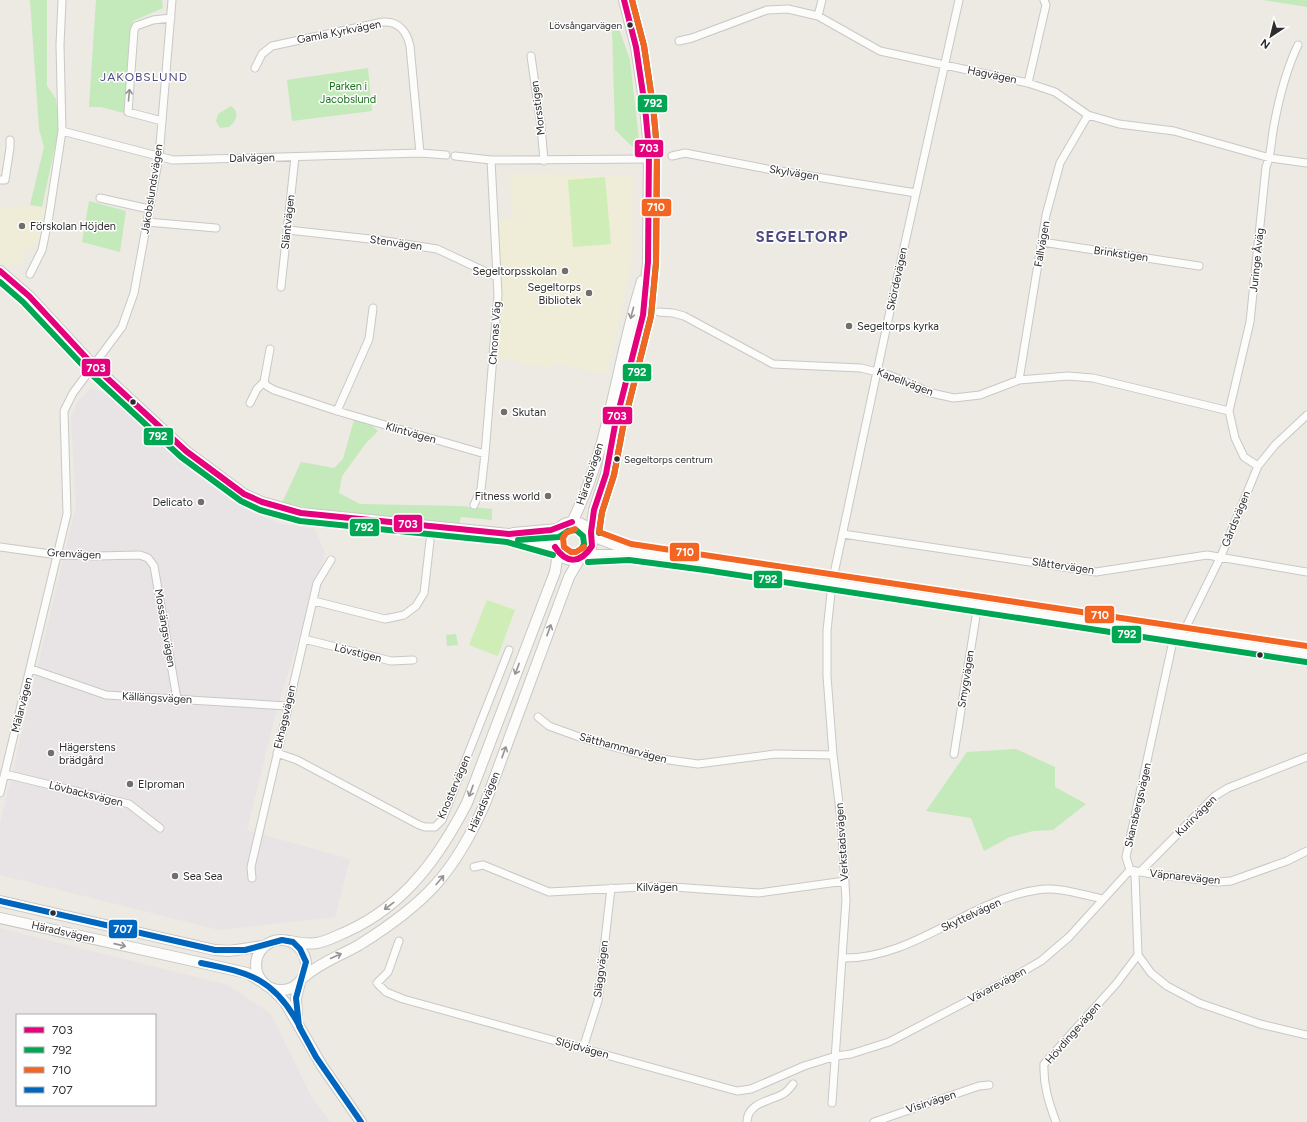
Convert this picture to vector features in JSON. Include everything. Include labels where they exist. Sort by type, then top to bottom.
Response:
[{"type":"main road","name":"Häradsvägen","points":[[592,535],[594,510],[606,474],[615,425],[643,315],[648,262],[649,159],[646,107],[636,47],[624,0]]},
{"type":"main road","name":"Häradsvägen","points":[[572,522],[580,506],[593,470],[615,392],[632,314],[648,262]]},
{"type":"main road","points":[[0,271],[29,296],[94,366],[186,451],[227,483],[262,502],[301,513],[509,534],[556,550],[565,559],[579,560],[588,554],[592,546],[592,535],[583,524],[572,522],[565,523],[558,529],[554,537],[556,550]]},
{"type":"main road","points":[[509,534],[523,531],[540,532],[558,529]]},
{"type":"main road","name":"Häradsvägen","points":[[290,941],[310,945],[324,942],[355,928],[387,908],[409,890],[426,871],[450,836],[467,804],[502,706],[555,572],[556,550]]},
{"type":"main road","name":"Häradsvägen","points":[[302,980],[331,958],[350,950],[393,923],[424,898],[451,867],[473,830],[486,801],[569,577],[579,560]]},
{"type":"main road","name":"Häradsvägen","points":[[0,901],[215,950],[229,951],[264,946]]},
{"type":"main road","name":"Häradsvägen","points":[[0,918],[247,973],[267,985]]},
{"type":"main road","points":[[297,1021],[296,998],[306,969],[306,960],[303,952],[297,945],[290,941],[276,941],[264,946],[259,954],[256,965],[258,976],[285,1002],[322,1066],[361,1122]]},
{"type":"main road","points":[[267,985],[287,990],[302,980]]},
{"type":"street","points":[[30,274],[42,250],[49,216],[62,131],[60,45],[62,0]]},
{"type":"street","name":"Jakobslundsvägen","points":[[94,366],[122,327],[128,315],[134,293],[159,157],[172,0]]},
{"type":"street","points":[[818,16],[822,0]]},
{"type":"street","name":"Skördevägen","points":[[832,583],[959,0]]},
{"type":"street","points":[[1028,83],[1046,5],[1044,0]]},
{"type":"street","name":"Hagvägen","points":[[679,41],[692,38],[767,10],[788,9],[818,16],[880,51],[1028,83],[1055,92],[1088,115],[1119,124],[1174,131],[1270,158],[1307,163]]},
{"type":"street","points":[[162,121],[128,112],[134,31],[136,26],[153,20],[171,18]]},
{"type":"street","name":"Gamla Kyrkvägen","points":[[255,68],[262,54],[272,46],[384,22],[394,23],[408,35],[420,153]]},
{"type":"street","name":"Juringe Åväg","points":[[1258,466],[1244,457],[1235,438],[1229,411],[1250,322],[1266,167],[1270,158],[1273,131],[1288,66],[1298,45]]},
{"type":"street","name":"Morsstigen","points":[[531,56],[541,126],[544,160]]},
{"type":"street","name":"Fallvägen","points":[[1019,380],[1046,215],[1060,163],[1088,115]]},
{"type":"street","name":"Dalvägen","points":[[62,131],[173,160],[420,153],[446,155]]},
{"type":"street","points":[[0,180],[5,180],[10,140]]},
{"type":"street","name":"Skylvägen","points":[[672,156],[686,153],[767,169],[916,193]]},
{"type":"street","points":[[455,156],[491,160],[649,159]]},
{"type":"street","name":"Släntvägen","points":[[281,287],[295,157]]},
{"type":"street","name":"Chronas Väg","points":[[474,505],[481,489],[486,454],[496,322],[497,277],[491,160]]},
{"type":"street","points":[[100,198],[149,209]]},
{"type":"street","points":[[147,222],[216,228]]},
{"type":"street","name":"Stenvägen","points":[[288,230],[379,240],[437,249],[497,277]]},
{"type":"street","name":"Brinkstigen","points":[[1042,242],[1199,266]]},
{"type":"street","points":[[337,411],[369,338],[374,308]]},
{"type":"street","name":"Kapellvägen","points":[[659,312],[673,313],[684,316],[774,364],[861,368],[877,371],[931,393],[954,398],[980,395],[1019,380],[1068,376],[1093,378],[1229,411]]},
{"type":"street","points":[[250,403],[257,389],[264,382],[270,349]]},
{"type":"street","name":"Mälarvägen","points":[[0,793],[58,555],[68,502],[64,411],[73,393],[94,366]]},
{"type":"street","name":"Klintvägen","points":[[264,382],[267,386],[274,390],[337,411],[486,454]]},
{"type":"street","name":"Gårdsvägen","points":[[1181,634],[1186,627],[1221,556],[1258,466],[1275,445],[1307,416]]},
{"type":"street","name":"Slåttervägen","points":[[843,534],[1096,572],[1207,555],[1221,556],[1307,572]]},
{"type":"street","points":[[592,535],[629,552]]},
{"type":"street","points":[[314,601],[385,620],[404,615],[416,606],[424,593],[430,541]]},
{"type":"street","name":"Grenvägen","points":[[0,547],[58,555],[140,555],[148,558]]},
{"type":"street","points":[[588,554],[629,552],[706,562],[832,583],[1307,654]]},
{"type":"street","name":"Mossängsvägen","points":[[148,558],[154,566],[177,699]]},
{"type":"street","name":"Ekhagsvägen","points":[[252,878],[251,867],[287,706],[314,601],[317,583],[331,560]]},
{"type":"street","name":"Verkstadsvägen","points":[[832,583],[827,638],[827,676],[833,755],[841,819],[846,900],[832,1102]]},
{"type":"street","name":"Smygvägen","points":[[954,754],[978,604]]},
{"type":"street","name":"Skansbergsvägen","points":[[1138,955],[1135,875],[1130,870],[1126,857],[1173,641],[1181,634]]},
{"type":"street","name":"Lövstigen","points":[[304,639],[391,661],[413,660]]},
{"type":"street","name":"Knostervägen","points":[[277,752],[297,760],[419,825],[425,827],[435,827],[442,820],[509,650]]},
{"type":"street","name":"Källängsvägen","points":[[31,669],[106,695],[287,706]]},
{"type":"street","name":"Sätthammarvägen","points":[[538,717],[549,726],[589,740],[654,758],[698,764],[775,754],[833,755]]},
{"type":"street","name":"Kurirvägen","points":[[1140,872],[1215,796],[1228,788],[1307,757]]},
{"type":"street","name":"Lövbacksvägen","points":[[5,774],[129,804],[160,828]]},
{"type":"street","name":"Väpnarevägen","points":[[1130,870],[1218,882],[1231,881],[1287,861],[1307,851]]},
{"type":"street","name":"Kilvägen","points":[[474,867],[483,865],[549,892],[660,886],[758,892],[845,881]]},
{"type":"street","name":"Vävarevägen","points":[[836,1056],[851,1054],[889,1042],[1008,980],[1041,961],[1069,937],[1130,870]]},
{"type":"street","name":"Släggvägen","points":[[584,1048],[598,1001],[611,888]]},
{"type":"street","name":"Skyttelvägen","points":[[843,958],[854,958],[891,950],[945,927],[995,903],[1038,889],[1056,890],[1103,899]]},
{"type":"street","name":"Slöjdvägen","points":[[399,941],[388,972],[376,983],[386,992],[403,999],[737,1091],[751,1089],[804,1066],[836,1056]]},
{"type":"street","points":[[1138,955],[1152,973],[1167,986],[1199,1003],[1260,1024],[1307,1035]]},
{"type":"street","name":"Hövdingevägen","points":[[1056,1122],[1046,1094],[1043,1076],[1044,1064],[1116,984],[1138,955]]},
{"type":"street","points":[[747,1122],[747,1118],[753,1107],[785,1093],[792,1084]]},
{"type":"street","name":"Visirvägen","points":[[874,1122],[979,1086],[989,1085]]},
{"type":"shaded area","name":"Segeltorpsskolan","points":[[510,173],[633,176],[631,266],[607,375],[558,364],[547,367],[523,365],[523,361],[497,359],[501,296],[496,220],[513,218]]},
{"type":"shaded area","name":"Förskolan Höjden","points":[[30,205],[47,209],[39,243],[22,252],[24,259],[17,265],[4,265],[0,263],[0,208]]},
{"type":"shaded area","points":[[90,389],[98,390],[110,397],[214,485],[247,510],[278,523],[315,529],[325,553],[275,716],[247,830],[350,859],[335,917],[219,930],[0,875],[0,824],[76,506],[71,418],[77,402]]},
{"type":"shaded area","points":[[0,928],[228,985],[271,1014],[312,1098],[330,1122],[0,1122]]},
{"type":"green space","points":[[30,0],[47,0],[47,86],[56,99],[59,128],[42,207],[30,205],[44,147],[39,129]]},
{"type":"green space","points":[[96,0],[162,0],[163,8],[133,21],[130,28],[124,113],[101,107],[89,107]]},
{"type":"green space","points":[[1263,0],[1307,0],[1307,7]]},
{"type":"green space","points":[[618,26],[630,60],[639,140],[636,150],[615,130],[612,27]]},
{"type":"green space","name":"Parken i Jacobslund","points":[[368,68],[372,111],[292,121],[287,80]]},
{"type":"green space","points":[[231,106],[236,111],[236,119],[229,127],[220,128],[216,121],[218,114]]},
{"type":"green space","points":[[605,177],[611,244],[573,247],[568,180]]},
{"type":"green space","points":[[89,201],[126,211],[120,252],[82,242]]},
{"type":"green space","points":[[354,420],[371,425],[378,431],[366,443],[342,476],[339,493],[360,504],[460,506],[492,509],[492,520],[461,517],[459,525],[354,516],[282,503],[301,462],[334,468],[343,459]]},
{"type":"green space","points":[[487,600],[515,610],[498,656],[469,645]]},
{"type":"green space","points":[[456,634],[458,645],[447,646],[446,635]]},
{"type":"green space","points":[[1016,749],[1055,767],[1055,787],[1086,804],[1053,830],[1033,831],[1010,837],[984,851],[971,818],[926,811],[967,752]]},
{"type":"transit line","name":"703","points":[[555,547],[564,557],[574,560],[583,556],[592,546],[591,532],[594,510],[606,474],[615,425],[643,315],[648,262],[649,150],[645,107],[636,47],[624,0]]},
{"type":"transit line","name":"792","points":[[599,533],[602,512],[614,475],[623,427],[651,316],[656,263],[657,149],[653,106],[644,46],[632,0]]},
{"type":"transit line","name":"710","points":[[632,0],[644,46],[653,106],[657,149],[656,263],[651,316],[623,427],[614,475],[602,512],[599,532],[631,544],[1307,646]]},
{"type":"transit line","name":"703","points":[[0,271],[29,296],[94,366],[186,451],[244,494],[262,502],[301,513],[509,534],[551,530],[572,522]]},
{"type":"transit line","name":"792","points":[[0,282],[23,302],[89,372],[181,457],[241,501],[260,510],[300,521],[507,542],[553,555]]},
{"type":"transit line","name":"710","points":[[575,529],[566,533],[563,538],[564,547],[571,552],[576,552],[584,547]]},
{"type":"transit line","name":"792","points":[[518,540],[559,537],[568,531],[576,530],[583,536],[584,544],[582,548]]},
{"type":"transit line","name":"792","points":[[588,562],[629,560],[705,570],[1306,662]]},
{"type":"transit line","name":"707","points":[[0,901],[215,950],[245,950],[282,940],[293,942],[300,949],[306,962],[296,998],[299,1026],[316,1057],[361,1122]]},
{"type":"transit line","name":"707","points":[[201,963],[234,970],[248,975],[271,988],[291,1011],[300,1027]]},
{"type":"place","name":"Lövsångarvägen","points":[[630,25]]},
{"type":"place","name":"Förskolan Höjden","points":[[22,226]]},
{"type":"place","name":"Segeltorpsskolan","points":[[565,271]]},
{"type":"place","name":"Segeltorps Bibliotek","points":[[589,293]]},
{"type":"place","name":"Segeltorps kyrka","points":[[849,326]]},
{"type":"place","name":"Skutan","points":[[504,412]]},
{"type":"place","name":"Segeltorps centrum","points":[[617,459]]},
{"type":"place","name":"Fitness world","points":[[548,496]]},
{"type":"place","name":"Delicato","points":[[201,502]]},
{"type":"place","name":"Hägerstens brädgård","points":[[51,753]]},
{"type":"place","name":"Elproman","points":[[130,784]]},
{"type":"place","name":"Sea Sea","points":[[175,876]]},
{"type":"district","name":"JAKOBSLUND","points":[[144,77]]},
{"type":"district","name":"SEGELTORP","points":[[802,237]]}]
